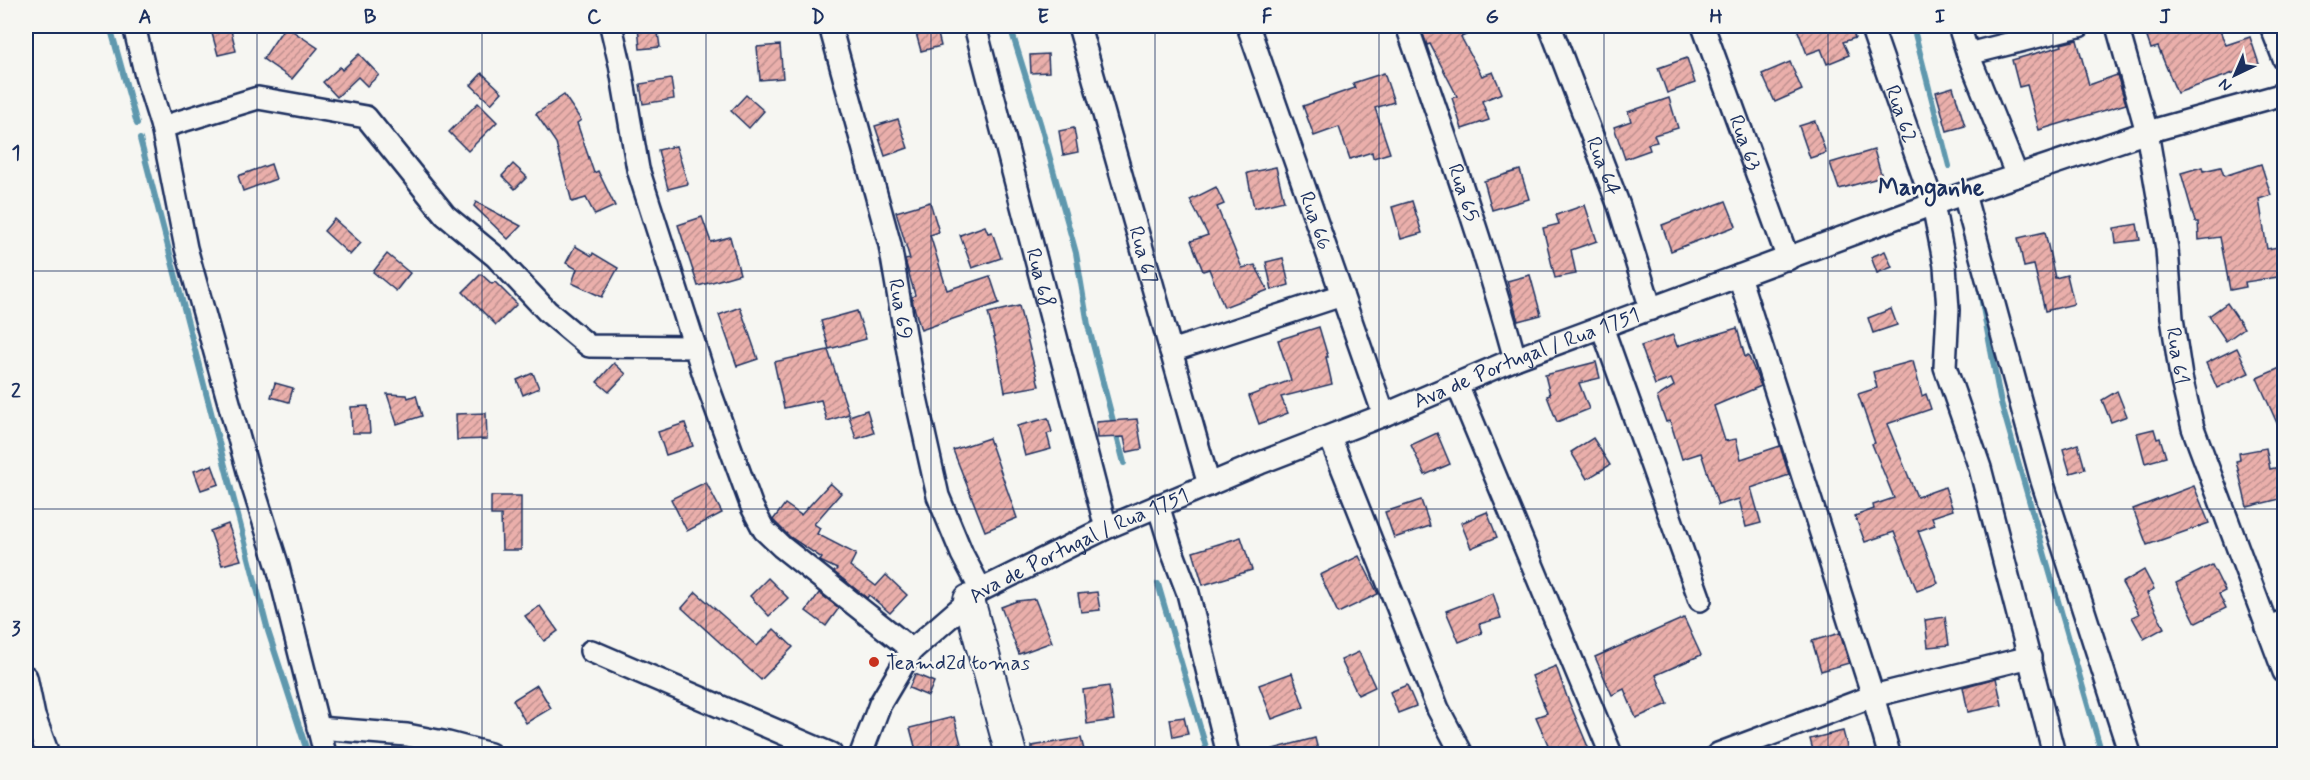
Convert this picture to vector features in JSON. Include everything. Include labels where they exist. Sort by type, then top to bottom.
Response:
[{"type":"street","points":[[134,26],[146,76],[162,126],[186,248],[248,471],[278,567],[325,754]]},
{"type":"street","points":[[611,26],[638,169],[695,347],[752,507],[764,530],[782,547],[912,650]]},
{"type":"street","name":"Rua 69","points":[[830,26],[890,246],[915,393],[938,496],[962,554],[975,595]]},
{"type":"street","name":"Rua 68","points":[[975,26],[1106,528]]},
{"type":"street","name":"Rua 67","points":[[1079,26],[1209,484]]},
{"type":"street","name":"Rua 66","points":[[1248,26],[1384,415]]},
{"type":"street","name":"Rua 65","points":[[1407,26],[1450,154],[1472,211],[1515,359]]},
{"type":"street","name":"Rua 64","points":[[1550,26],[1619,206],[1650,309]]},
{"type":"street","name":"Rua 63","points":[[1703,26],[1788,259]]},
{"type":"street","name":"Rua 62","points":[[1871,26],[1933,204],[1945,266],[1948,310],[1945,367],[1980,468],[2054,754]]},
{"type":"street","points":[[1959,26],[2017,176]]},
{"type":"street","points":[[1968,54],[2079,26]]},
{"type":"street","name":"Rua 61","points":[[2117,26],[2147,132],[2167,249],[2172,318],[2181,377],[2193,428],[2276,624],[2284,672]]},
{"type":"street","points":[[2271,26],[2284,60]]},
{"type":"street","name":"Ava de Portugal / Rua 1751","points":[[861,754],[880,704],[912,650],[975,595],[1106,528],[1515,359],[1933,204],[2147,132],[2284,94]]},
{"type":"street","points":[[162,126],[258,98],[366,117],[445,215],[496,257],[547,311],[589,346],[695,347]]},
{"type":"street","points":[[1964,194],[2042,481],[2130,754]]},
{"type":"street","points":[[1740,276],[1873,696],[1889,754]]},
{"type":"street","points":[[1171,351],[1342,295]]},
{"type":"street","points":[[1602,327],[1700,600]]},
{"type":"street","points":[[1457,384],[1611,754]]},
{"type":"street","points":[[1330,437],[1438,709],[1462,754]]},
{"type":"street","points":[[1158,505],[1188,593],[1228,754]]},
{"type":"street","points":[[975,595],[1011,754]]},
{"type":"street","points":[[591,651],[831,754]]},
{"type":"street","points":[[1718,754],[1873,696],[2030,657]]},
{"type":"street","points":[[26,677],[34,716],[48,754]]},
{"type":"street","points":[[318,728],[407,735],[490,754]]},
{"type":"building","points":[[210,26],[230,26],[236,51],[218,55]]},
{"type":"building","points":[[285,26],[318,48],[292,79],[263,59]]},
{"type":"building","points":[[638,26],[657,26],[660,47],[640,49]]},
{"type":"building","points":[[914,26],[936,26],[941,46],[921,51]]},
{"type":"building","points":[[1420,26],[1488,26],[1461,37],[1482,76],[1493,72],[1502,93],[1482,101],[1489,120],[1462,129],[1452,98],[1457,96],[1430,44],[1427,45]]},
{"type":"building","points":[[1796,26],[1851,26],[1855,38],[1843,42],[1849,55],[1827,64],[1821,49],[1807,54]]},
{"type":"building","points":[[2143,26],[2218,26],[2226,45],[2250,37],[2259,64],[2177,93],[2158,47],[2151,49]]},
{"type":"building","points":[[2077,40],[2089,85],[2117,75],[2126,104],[2039,130],[2027,85],[2019,87],[2012,60]]},
{"type":"building","points":[[780,45],[783,78],[760,80],[757,47]]},
{"type":"building","points":[[359,54],[379,75],[367,86],[358,77],[337,97],[323,82],[340,67],[342,70]]},
{"type":"building","points":[[1048,54],[1049,72],[1031,73],[1030,55]]},
{"type":"building","points":[[1687,58],[1695,83],[1667,93],[1658,68]]},
{"type":"building","points":[[1790,62],[1802,90],[1775,102],[1762,74]]},
{"type":"building","points":[[482,73],[502,92],[491,104],[471,85]]},
{"type":"building","points":[[1384,73],[1394,102],[1375,108],[1390,153],[1373,158],[1372,152],[1350,159],[1339,127],[1314,136],[1303,106],[1355,88],[1353,83]]},
{"type":"building","points":[[671,79],[674,99],[643,104],[640,84]]},
{"type":"building","points":[[1953,87],[1965,126],[1947,131],[1936,92]]},
{"type":"building","points":[[564,95],[581,120],[577,123],[594,173],[598,171],[615,206],[595,215],[586,198],[572,202],[556,143],[536,114]]},
{"type":"building","points":[[746,95],[764,111],[749,128],[731,111]]},
{"type":"building","points":[[1669,98],[1678,128],[1654,135],[1657,142],[1648,144],[1650,150],[1625,159],[1614,127],[1631,121],[1628,112]]},
{"type":"building","points":[[478,103],[497,122],[468,151],[449,132]]},
{"type":"building","points":[[898,119],[908,148],[885,156],[875,126]]},
{"type":"building","points":[[1815,121],[1826,153],[1810,158],[1799,126]]},
{"type":"building","points":[[1074,128],[1078,152],[1063,155],[1059,131]]},
{"type":"building","points":[[676,146],[688,184],[668,189],[658,150]]},
{"type":"building","points":[[1874,150],[1882,177],[1839,189],[1830,163]]},
{"type":"building","points":[[271,164],[276,179],[243,191],[238,176]]},
{"type":"building","points":[[513,164],[527,177],[515,189],[502,176]]},
{"type":"building","points":[[2261,164],[2271,195],[2259,199],[2267,249],[2284,246],[2284,276],[2245,282],[2246,287],[2230,290],[2220,237],[2199,240],[2198,222],[2195,222],[2181,173],[2202,167],[2203,171],[2221,167],[2224,176]]},
{"type":"building","points":[[1276,167],[1284,201],[1254,208],[1247,173]]},
{"type":"building","points":[[1520,170],[1529,199],[1492,210],[1484,181]]},
{"type":"building","points":[[1216,187],[1224,204],[1217,207],[1242,268],[1255,265],[1268,290],[1224,307],[1209,269],[1203,271],[1191,241],[1208,235],[1190,200]]},
{"type":"building","points":[[1412,201],[1422,233],[1401,239],[1392,207]]},
{"type":"building","points":[[1726,201],[1736,226],[1671,251],[1662,225]]},
{"type":"building","points":[[476,202],[521,226],[508,239],[474,206]]},
{"type":"building","points":[[930,202],[939,232],[930,235],[947,290],[990,276],[999,303],[921,330],[913,304],[912,297],[915,295],[905,260],[910,259],[896,212]]},
{"type":"building","points":[[1585,205],[1597,241],[1571,250],[1576,274],[1555,278],[1543,228],[1559,224],[1556,215]]},
{"type":"building","points":[[702,217],[711,242],[730,237],[740,274],[698,286],[678,225]]},
{"type":"building","points":[[334,219],[361,243],[350,255],[324,231]]},
{"type":"building","points":[[2137,224],[2140,240],[2116,243],[2114,228]]},
{"type":"building","points":[[985,226],[988,233],[992,232],[1001,258],[972,268],[960,235]]},
{"type":"building","points":[[2045,232],[2055,278],[2067,275],[2074,304],[2045,311],[2034,265],[2024,267],[2018,238]]},
{"type":"building","points":[[575,246],[592,256],[593,253],[618,268],[602,297],[572,283],[577,269],[566,263]]},
{"type":"building","points":[[1885,251],[1892,267],[1877,273],[1871,257]]},
{"type":"building","points":[[387,254],[410,273],[396,291],[373,272]]},
{"type":"building","points":[[1283,258],[1289,285],[1272,290],[1266,262]]},
{"type":"building","points":[[481,274],[492,284],[495,282],[517,304],[496,325],[463,292]]},
{"type":"building","points":[[1530,275],[1541,315],[1518,321],[1507,281]]},
{"type":"building","points":[[2227,303],[2244,328],[2226,341],[2209,316]]},
{"type":"building","points":[[1019,306],[1039,386],[1005,392],[988,313]]},
{"type":"building","points":[[740,307],[758,359],[737,366],[719,315]]},
{"type":"building","points":[[1891,309],[1897,325],[1873,333],[1868,318]]},
{"type":"building","points":[[857,311],[866,339],[829,349],[821,321]]},
{"type":"building","points":[[1319,327],[1328,357],[1326,357],[1332,384],[1281,397],[1288,413],[1259,424],[1249,396],[1291,380],[1278,340]]},
{"type":"building","points":[[1737,328],[1745,357],[1748,355],[1761,386],[1714,406],[1725,441],[1736,439],[1741,459],[1780,446],[1789,475],[1751,488],[1761,523],[1746,527],[1739,499],[1718,505],[1701,453],[1682,459],[1670,421],[1666,422],[1657,397],[1674,386],[1671,379],[1655,385],[1641,346],[1673,335],[1677,346]]},
{"type":"building","points":[[2237,348],[2249,373],[2217,388],[2206,363]]},
{"type":"building","points":[[828,350],[849,414],[827,421],[821,400],[784,408],[774,362]]},
{"type":"building","points":[[1913,361],[1922,396],[1926,394],[1931,409],[1887,424],[1917,497],[1945,487],[1953,510],[1932,517],[1935,525],[1918,531],[1938,583],[1917,591],[1894,532],[1865,542],[1855,516],[1874,509],[1873,505],[1894,498],[1872,444],[1875,443],[1858,394],[1877,388],[1873,372]]},
{"type":"building","points":[[1596,362],[1600,378],[1579,383],[1589,409],[1557,422],[1547,396],[1550,395],[1545,375]]},
{"type":"building","points":[[614,363],[626,374],[609,392],[597,382]]},
{"type":"building","points":[[2280,368],[2284,379],[2284,439],[2257,378]]},
{"type":"building","points":[[533,373],[539,388],[523,395],[517,380]]},
{"type":"building","points":[[275,383],[293,388],[289,402],[271,397]]},
{"type":"building","points":[[2117,391],[2127,416],[2111,422],[2102,400]]},
{"type":"building","points":[[387,394],[407,395],[408,398],[416,395],[422,416],[397,424]]},
{"type":"building","points":[[368,406],[370,433],[352,433],[351,407]]},
{"type":"building","points":[[867,410],[874,433],[856,439],[849,416]]},
{"type":"building","points":[[486,413],[487,439],[457,440],[456,414]]},
{"type":"building","points":[[1048,418],[1052,432],[1047,434],[1051,449],[1025,456],[1017,426]]},
{"type":"building","points":[[1137,419],[1142,449],[1127,452],[1124,437],[1097,438],[1096,422]]},
{"type":"building","points":[[685,423],[693,446],[666,455],[658,432]]},
{"type":"building","points":[[2154,429],[2157,439],[2160,438],[2166,457],[2145,463],[2137,433]]},
{"type":"building","points":[[1437,433],[1450,464],[1425,475],[1411,445]]},
{"type":"building","points":[[989,438],[1017,518],[985,531],[953,450]]},
{"type":"building","points":[[1593,438],[1610,465],[1587,479],[1571,452]]},
{"type":"building","points":[[2078,444],[2085,469],[2070,473],[2063,449]]},
{"type":"building","points":[[2266,448],[2270,469],[2284,466],[2284,498],[2247,507],[2236,461],[2240,460],[2239,453]]},
{"type":"building","points":[[212,465],[219,484],[201,490],[194,471]]},
{"type":"building","points":[[706,482],[722,513],[687,531],[671,499]]},
{"type":"building","points":[[830,483],[841,493],[814,524],[820,528],[817,534],[856,554],[850,566],[876,586],[886,575],[907,595],[890,613],[869,595],[867,598],[834,572],[837,569],[820,561],[822,558],[790,537],[773,520],[785,504],[801,515]]},
{"type":"building","points":[[2194,486],[2209,523],[2147,545],[2133,509]]},
{"type":"building","points":[[491,496],[521,496],[521,550],[502,550],[501,515],[491,515]]},
{"type":"building","points":[[1421,500],[1430,526],[1394,538],[1385,512]]},
{"type":"building","points":[[1487,512],[1497,537],[1471,548],[1461,523]]},
{"type":"building","points":[[228,524],[241,560],[222,565],[210,531]]},
{"type":"building","points":[[1241,537],[1252,570],[1203,585],[1193,552]]},
{"type":"building","points":[[1359,556],[1378,594],[1338,613],[1320,575]]},
{"type":"building","points":[[2212,565],[2225,591],[2219,594],[2226,608],[2196,623],[2176,583]]},
{"type":"building","points":[[2144,570],[2154,589],[2147,593],[2164,628],[2144,639],[2132,617],[2139,614],[2122,583]]},
{"type":"building","points":[[768,578],[788,598],[769,616],[750,596]]},
{"type":"building","points":[[696,592],[757,646],[774,629],[793,647],[761,680],[682,608]]},
{"type":"building","points":[[1097,592],[1100,610],[1081,612],[1078,594]]},
{"type":"building","points":[[819,593],[839,608],[826,626],[806,611]]},
{"type":"building","points":[[1493,593],[1501,618],[1479,624],[1482,633],[1459,642],[1446,611]]},
{"type":"building","points":[[1035,599],[1052,642],[1019,654],[1001,607],[1017,601]]},
{"type":"building","points":[[540,606],[558,631],[544,641],[525,616]]},
{"type":"building","points":[[1945,617],[1949,645],[1928,647],[1925,620]]},
{"type":"building","points":[[1684,618],[1701,655],[1656,675],[1668,704],[1636,718],[1624,689],[1612,695],[1595,657]]},
{"type":"building","points":[[1840,633],[1849,663],[1821,671],[1812,641]]},
{"type":"building","points":[[1359,652],[1375,687],[1358,695],[1341,660]]},
{"type":"building","points":[[1556,666],[1591,754],[1552,754],[1536,717],[1547,713],[1532,676]]},
{"type":"building","points":[[1292,673],[1304,707],[1272,719],[1259,685]]},
{"type":"building","points":[[915,674],[934,682],[928,696],[909,688]]},
{"type":"building","points":[[1996,678],[2002,705],[1968,712],[1963,687]]},
{"type":"building","points":[[537,685],[551,708],[526,723],[513,700]]},
{"type":"building","points":[[1407,685],[1416,706],[1398,713],[1390,692]]},
{"type":"building","points":[[1109,686],[1114,720],[1087,724],[1083,690]]},
{"type":"building","points":[[954,717],[961,744],[944,748],[945,754],[917,754],[910,728]]},
{"type":"building","points":[[1184,717],[1188,734],[1173,737],[1170,719]]},
{"type":"building","points":[[1843,731],[1849,754],[1814,754],[1810,739]]},
{"type":"building","points":[[1081,738],[1085,754],[1032,754],[1032,746]]},
{"type":"building","points":[[1315,738],[1319,754],[1273,754],[1273,749]]},
{"type":"waterway","points":[[110,26],[137,124]]},
{"type":"waterway","points":[[1010,26],[1041,126],[1076,253],[1088,325],[1124,463]]},
{"type":"waterway","points":[[1913,26],[1949,166]]},
{"type":"waterway","points":[[140,139],[268,631],[308,754]]},
{"type":"waterway","points":[[1979,286],[2000,399],[2102,754]]},
{"type":"waterway","points":[[1158,584],[1208,754]]},
{"type":"place","name":"Teamd2d tomas","points":[[874,662]]},
{"type":"district","name":"Manganhe","points":[[1931,187]]}]
